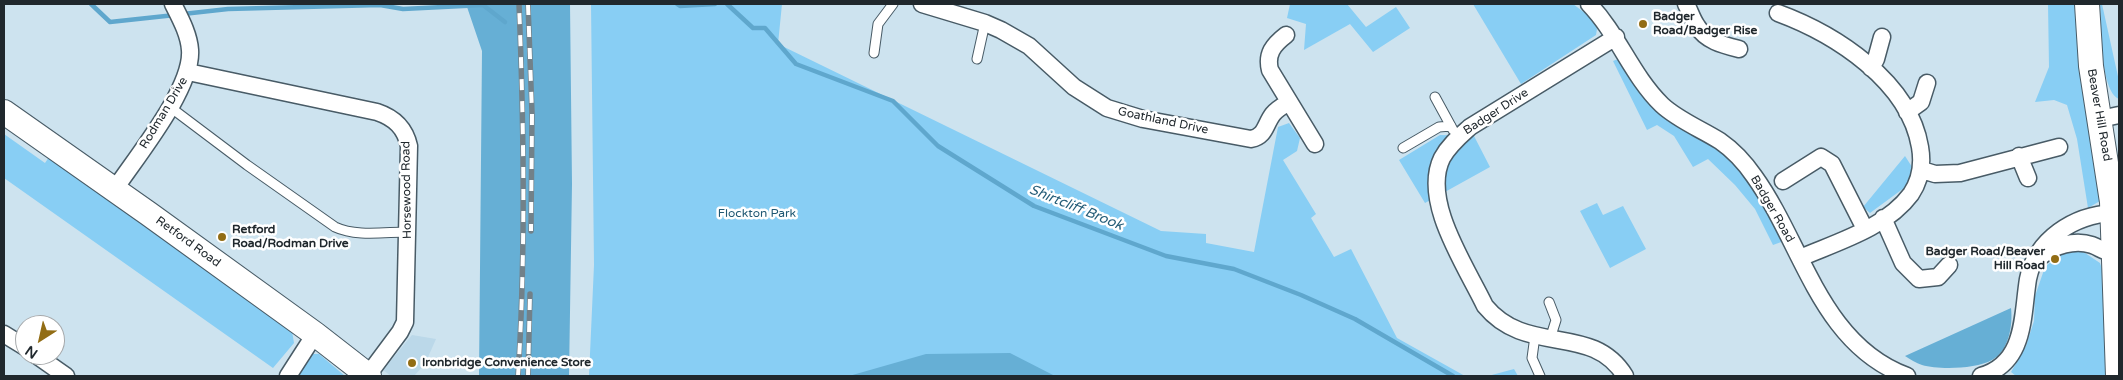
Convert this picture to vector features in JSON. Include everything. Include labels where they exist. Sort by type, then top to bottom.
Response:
[{"type":"main road","name":"Beaver Hill Road","points":[[2087,4],[2090,66],[2110,117],[2118,376]]},
{"type":"main road","name":"Retford Road","points":[[4,112],[115,189],[315,334],[368,376]]},
{"type":"street","name":"Rodman Drive","points":[[115,189],[170,107],[188,72],[191,60],[189,41],[173,4]]},
{"type":"street","name":"Goathland Drive","points":[[922,4],[985,23],[1029,46],[1090,98],[1123,114],[1251,139],[1258,138],[1264,132],[1275,111],[1289,102]]},
{"type":"street","name":"Badger Road","points":[[1589,4],[1616,37],[1649,91],[1664,106],[1721,142],[1744,164],[1770,202],[1828,309],[1854,343],[1887,368],[1907,376]]},
{"type":"street","points":[[1686,4],[1697,26],[1704,34],[1721,44],[1739,49]]},
{"type":"street","points":[[1787,11],[1871,68],[1895,94],[1907,112],[1919,142],[1922,170],[1912,193],[1899,207],[1884,218],[1865,229],[1800,258]]},
{"type":"street","points":[[1286,35],[1270,50],[1267,60],[1270,70],[1315,144]]},
{"type":"street","name":"Badger Drive","points":[[1616,37],[1509,102],[1454,132],[1437,171],[1435,189],[1443,220],[1489,312],[1504,325],[1542,338],[1601,351],[1618,364],[1625,376]]},
{"type":"street","points":[[1871,68],[1876,59],[1882,37]]},
{"type":"street","name":"Horsewood Road","points":[[188,72],[388,115],[403,129],[408,146],[405,322],[400,332],[368,376]]},
{"type":"street","points":[[1907,112],[1921,102],[1926,83]]},
{"type":"street","points":[[1922,170],[1936,174],[1960,173],[2059,147]]},
{"type":"street","points":[[2019,156],[2028,178]]},
{"type":"street","points":[[1783,181],[1821,157],[1827,159],[1832,164],[1865,229]]},
{"type":"street","points":[[1981,376],[1998,369],[2007,360],[2018,341],[2024,324],[2028,278],[2036,259],[2050,238],[2066,226],[2099,214],[2113,213]]},
{"type":"street","points":[[1884,218],[1903,263],[1918,279],[1938,277],[1949,265]]},
{"type":"street","points":[[2036,259],[2050,249],[2074,243],[2093,245],[2106,253],[2114,252]]},
{"type":"street","points":[[4,334],[15,341]]},
{"type":"street","points":[[288,376],[315,334]]},
{"type":"street","points":[[50,365],[66,376]]},
{"type":"lane","points":[[874,53],[878,24],[893,4]]},
{"type":"lane","points":[[978,58],[985,23]]},
{"type":"lane","points":[[1435,97],[1454,132]]},
{"type":"lane","points":[[170,107],[247,166],[335,227],[344,231],[355,232],[408,232]]},
{"type":"lane","points":[[1403,148],[1439,127],[1454,132]]},
{"type":"lane","points":[[1540,376],[1532,358],[1542,338],[1556,320],[1549,302]]},
{"type":"shaded area","points":[[466,4],[570,4],[572,184],[569,376],[479,376],[482,51]]},
{"type":"shaded area","points":[[2011,308],[2009,337],[1998,356],[1992,360],[1967,367],[1938,368],[1922,365],[1905,356]]},
{"type":"shaded area","points":[[412,335],[436,339],[425,364],[414,376],[391,376],[383,370]]},
{"type":"shaded area","points":[[1010,353],[1055,376],[849,376],[926,354]]},
{"type":"green space","name":"Flockton Park","points":[[591,4],[782,4],[778,44],[1161,231],[1206,234],[1206,243],[1254,252],[1278,127],[1289,123],[1300,138],[1297,151],[1283,160],[1316,214],[1311,218],[1334,257],[1351,249],[1397,338],[1465,376],[589,376],[594,265]]},
{"type":"green space","points":[[1290,4],[1347,4],[1366,27],[1396,7],[1410,28],[1373,52],[1350,24],[1304,50],[1306,24],[1287,18]]},
{"type":"green space","points":[[1473,4],[1573,4],[1593,19],[1597,29],[1596,35],[1521,84]]},
{"type":"green space","points":[[2048,4],[2079,4],[2100,201],[2088,208],[2077,139],[2067,105],[2054,100],[2035,102],[2049,67]]},
{"type":"green space","points":[[2100,4],[2102,4],[2119,81],[2119,99],[2108,84],[2105,71],[2101,41]]},
{"type":"green space","points":[[1618,59],[1735,165],[1757,192],[1784,241],[1773,245],[1755,209],[1735,185],[1708,159],[1693,167],[1674,136],[1657,125],[1647,130],[1613,61]]},
{"type":"green space","points":[[4,134],[45,163],[49,157],[292,331],[294,343],[273,368],[4,178]]},
{"type":"green space","points":[[1440,135],[1474,136],[1490,167],[1425,203],[1399,160]]},
{"type":"green space","points":[[1905,156],[1914,170],[1904,188],[1870,213],[1863,207]]},
{"type":"green space","points":[[1597,203],[1603,215],[1623,206],[1646,249],[1610,268],[1580,211]]},
{"type":"green space","points":[[2082,251],[2100,263],[2106,281],[2107,376],[2016,376],[2011,372],[2026,346],[2034,321],[2035,296],[2045,267],[2062,252]]},
{"type":"green space","points":[[312,354],[319,354],[345,376],[298,376]]},
{"type":"green space","points":[[1514,369],[1518,376],[1488,376]]},
{"type":"waterway","name":"Shirtcliff Brook","points":[[91,4],[110,22],[175,15]]},
{"type":"waterway","name":"Shirtcliff Brook","points":[[677,4],[680,6],[715,4]]},
{"type":"waterway","name":"Shirtcliff Brook","points":[[727,4],[753,28],[765,28],[796,64],[893,101],[938,146],[1034,206],[1166,256],[1234,269],[1301,295],[1355,319],[1453,376]]},
{"type":"waterway","name":"Shirtcliff Brook","points":[[183,14],[228,9],[380,5],[403,9],[483,5],[505,22]]},
{"type":"railway","points":[[518,376],[521,330],[523,190],[519,4]]},
{"type":"railway","points":[[528,4],[532,113],[531,231]]},
{"type":"railway","points":[[528,376],[530,294]]},
{"type":"place","name":"Badger Road/Badger Rise","points":[[1643,24]]},
{"type":"place","name":"Retford Road/Rodman Drive","points":[[222,237]]},
{"type":"place","name":"Badger Road/Beaver Hill Road","points":[[2055,259]]},
{"type":"place","name":"Ironbridge Convenience Store","points":[[412,363]]}]
